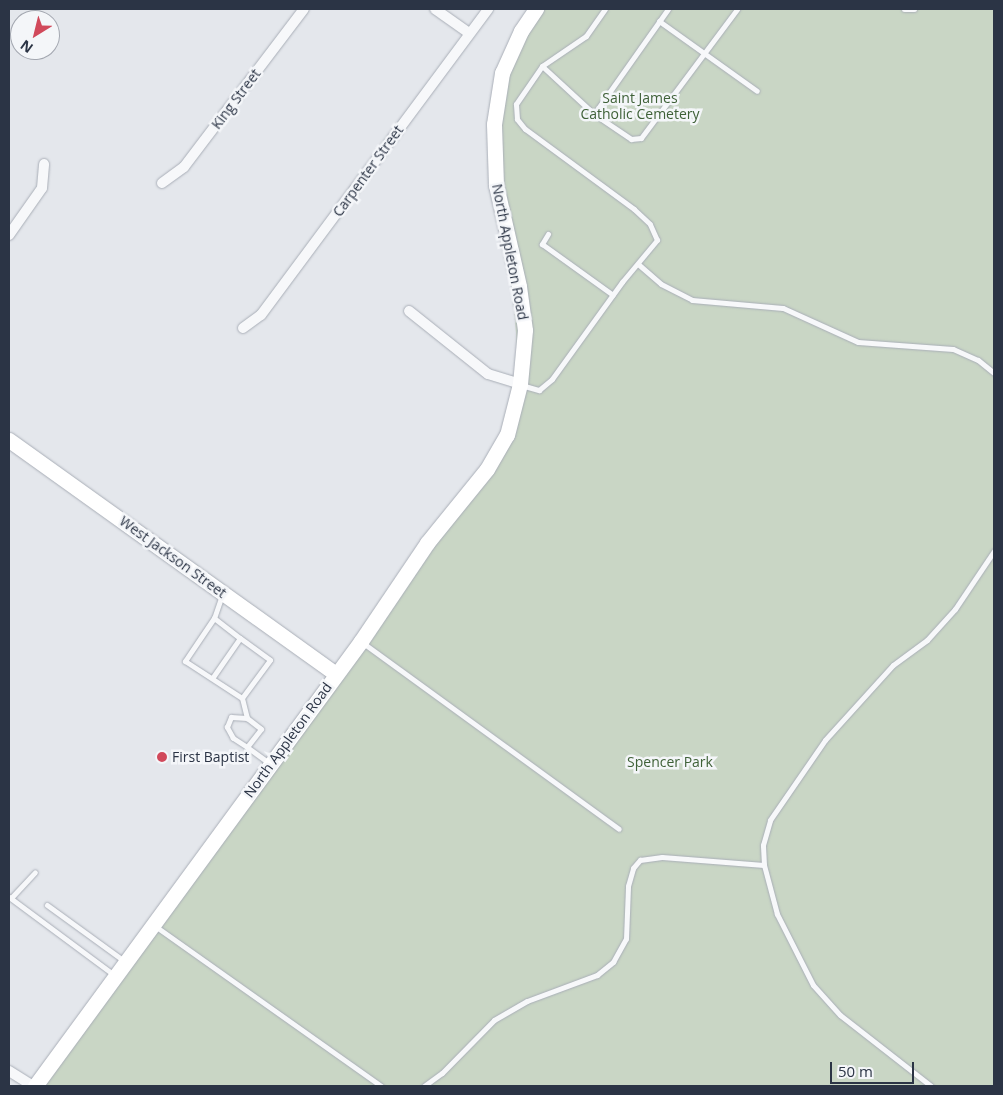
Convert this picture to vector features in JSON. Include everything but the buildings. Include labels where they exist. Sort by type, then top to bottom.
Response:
[{"type":"main road","name":"North Appleton Road","points":[[34,1086],[154,926],[361,641],[437,529],[487,469],[507,434],[520,384],[525,330],[519,286],[496,185],[494,124],[502,73],[521,31],[536,9]]},
{"type":"main road","name":"West Jackson Street","points":[[9,440],[336,674]]},
{"type":"street","name":"King Street","points":[[162,183],[184,167],[304,9]]},
{"type":"street","points":[[435,9],[469,33]]},
{"type":"street","name":"Carpenter Street","points":[[243,328],[261,315],[488,9]]},
{"type":"street","points":[[9,235],[42,188],[44,164]]},
{"type":"street","points":[[409,311],[488,374],[520,384]]},
{"type":"street","points":[[9,1071],[34,1086]]},
{"type":"lane","points":[[520,384],[539,390],[552,379],[613,295],[657,240],[650,224],[634,209],[524,129],[517,119],[516,104],[542,66],[586,36],[605,9]]},
{"type":"lane","points":[[594,114],[668,9]]},
{"type":"lane","points":[[542,66],[594,114],[631,139],[641,138],[736,9]]},
{"type":"lane","points":[[904,9],[914,9]]},
{"type":"lane","points":[[659,21],[757,91]]},
{"type":"lane","points":[[548,234],[542,244],[613,295]]},
{"type":"lane","points":[[638,264],[661,284],[692,300],[783,308],[858,342],[953,349],[978,360],[994,373]]},
{"type":"lane","points":[[931,1086],[840,1015],[813,985],[777,914],[764,865],[763,845],[770,820],[825,740],[893,665],[926,640],[955,609],[994,551]]},
{"type":"lane","points":[[223,592],[214,618],[185,660],[213,676],[242,698],[248,718],[261,729],[247,746]]},
{"type":"lane","points":[[214,618],[270,660],[242,698]]},
{"type":"lane","points":[[213,676],[240,638]]},
{"type":"lane","points":[[361,641],[620,829]]},
{"type":"lane","points":[[248,718],[231,717],[227,727],[233,738],[271,764]]},
{"type":"lane","points":[[424,1086],[442,1073],[494,1020],[527,1001],[597,975],[614,962],[626,938],[628,886],[633,868],[640,860],[662,857],[764,865]]},
{"type":"lane","points":[[35,872],[10,898],[116,976]]},
{"type":"lane","points":[[47,904],[126,963]]},
{"type":"lane","points":[[154,926],[380,1086]]},
{"type":"green space","name":"Spencer Park","points":[[536,9],[994,9],[994,1086],[35,1086],[487,469],[520,384],[504,182],[494,124],[502,73]]},
{"type":"place","name":"First Baptist","points":[[162,757]]},
{"type":"park label","name":"Saint James Catholic Cemetery","points":[[640,106]]}]
